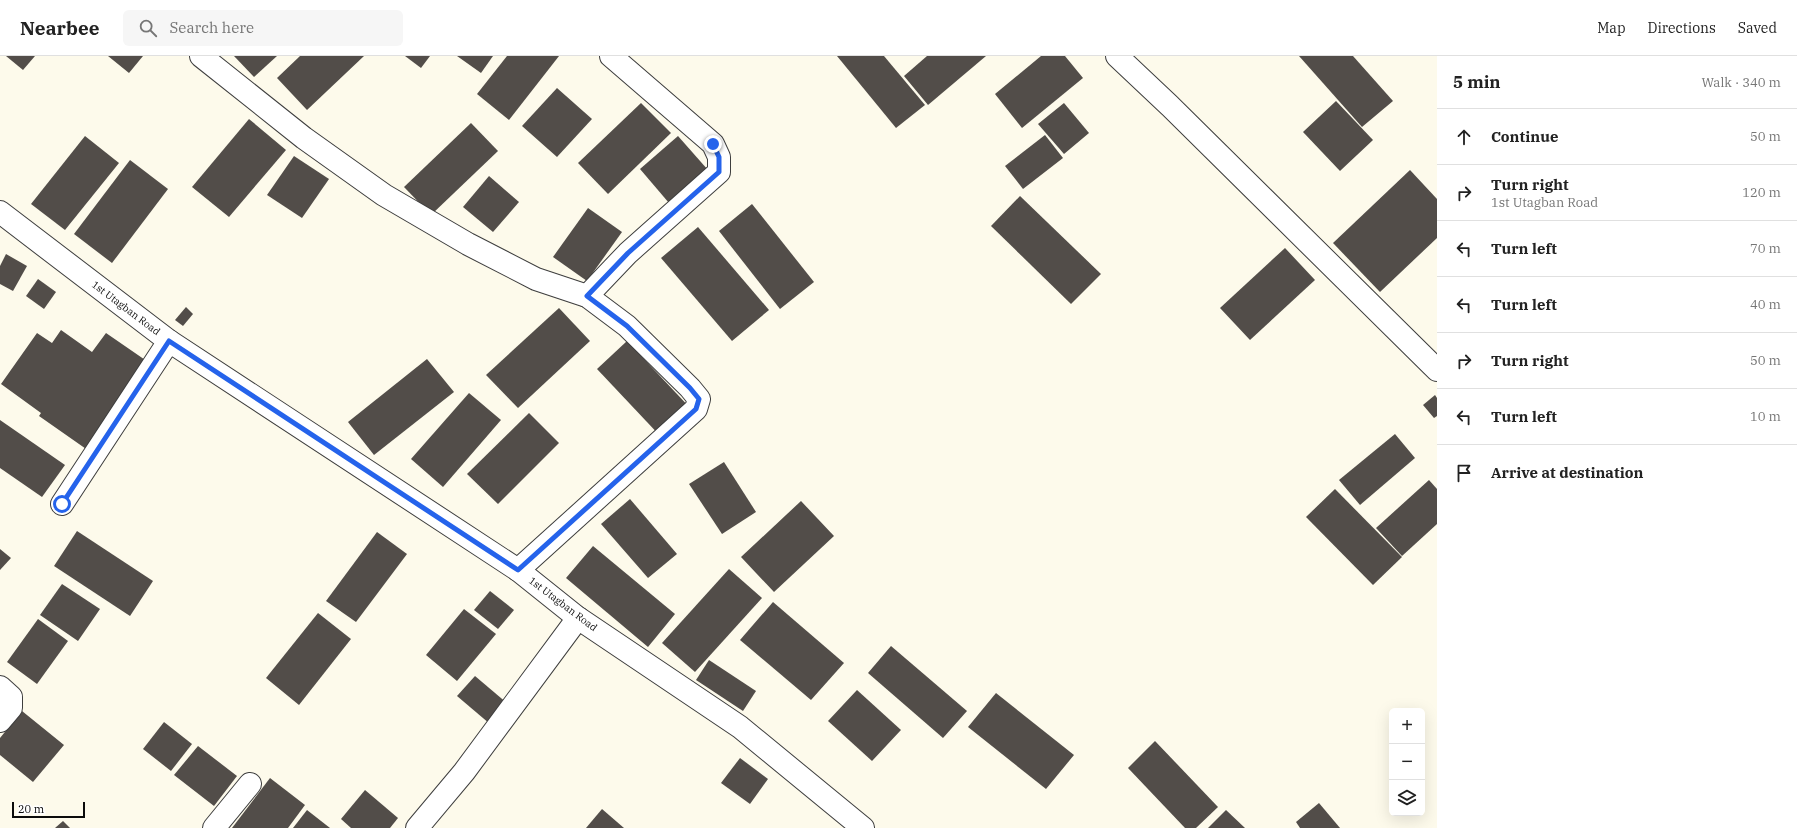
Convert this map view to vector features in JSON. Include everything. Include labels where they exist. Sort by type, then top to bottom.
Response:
[{"type":"street","points":[[201,56],[304,138],[384,195],[468,244],[536,279],[587,296],[627,326],[690,388],[699,399],[696,409],[518,570]]},
{"type":"street","points":[[587,296],[628,253],[719,172],[719,157],[713,144],[611,56]]},
{"type":"street","points":[[1117,56],[1170,106],[1437,370]]},
{"type":"street","name":"1st Utagban Road","points":[[0,212],[169,341],[518,570],[578,618],[740,726],[863,828]]},
{"type":"street","points":[[62,504],[169,341]]},
{"type":"street","points":[[417,828],[464,772],[578,618]]},
{"type":"street","points":[[0,687],[11,697],[11,708],[0,720]]},
{"type":"street","points":[[214,828],[250,784]]},
{"type":"building","points":[[6,56],[35,56],[23,70]]},
{"type":"building","points":[[108,56],[143,56],[129,73]]},
{"type":"building","points":[[234,56],[277,56],[254,77]]},
{"type":"building","points":[[300,56],[364,56],[307,110],[277,78]]},
{"type":"building","points":[[405,56],[430,56],[421,68]]},
{"type":"building","points":[[457,56],[493,56],[481,73]]},
{"type":"building","points":[[507,56],[559,56],[509,120],[477,94]]},
{"type":"building","points":[[837,56],[884,56],[925,105],[896,128]]},
{"type":"building","points":[[927,56],[986,56],[928,105],[904,76]]},
{"type":"building","points":[[1041,56],[1065,56],[1083,78],[1022,128],[995,94]]},
{"type":"building","points":[[1299,56],[1353,56],[1393,101],[1362,127]]},
{"type":"building","points":[[557,88],[592,119],[557,157],[522,126]]},
{"type":"building","points":[[1336,101],[1373,140],[1340,171],[1303,132]]},
{"type":"building","points":[[641,103],[671,133],[608,194],[578,163]]},
{"type":"building","points":[[1064,103],[1089,133],[1064,154],[1038,124]]},
{"type":"building","points":[[249,119],[286,150],[229,217],[192,187]]},
{"type":"building","points":[[471,123],[498,151],[431,215],[404,187]]},
{"type":"building","points":[[1045,135],[1063,158],[1023,189],[1005,166]]},
{"type":"building","points":[[85,136],[119,163],[65,230],[31,204]]},
{"type":"building","points":[[678,136],[708,170],[669,203],[640,169]]},
{"type":"building","points":[[294,156],[329,179],[302,218],[267,195]]},
{"type":"building","points":[[130,160],[168,189],[112,263],[74,234]]},
{"type":"building","points":[[1410,170],[1437,199],[1437,238],[1380,292],[1333,243]]},
{"type":"building","points":[[489,176],[519,202],[493,232],[463,207]]},
{"type":"building","points":[[1020,196],[1101,274],[1071,304],[991,226]]},
{"type":"building","points":[[752,204],[814,282],[780,309],[719,231]]},
{"type":"building","points":[[588,208],[622,232],[587,281],[553,257]]},
{"type":"building","points":[[698,227],[769,310],[732,341],[661,258]]},
{"type":"building","points":[[1285,248],[1315,280],[1250,340],[1220,308]]},
{"type":"building","points":[[6,254],[27,266],[13,291],[0,284],[0,266]]},
{"type":"building","points":[[38,279],[56,292],[44,309],[26,296]]},
{"type":"building","points":[[186,307],[193,314],[183,326],[175,320]]},
{"type":"building","points":[[559,308],[590,341],[518,408],[486,375]]},
{"type":"building","points":[[61,330],[92,352],[106,333],[151,364],[89,451],[39,416],[41,413],[1,384],[37,333],[52,343]]},
{"type":"building","points":[[627,341],[693,411],[663,439],[597,369]]},
{"type":"building","points":[[427,359],[454,392],[374,455],[348,422]]},
{"type":"building","points":[[469,393],[501,420],[443,487],[411,459]]},
{"type":"building","points":[[1435,395],[1437,398],[1437,416],[1434,418],[1423,405]]},
{"type":"building","points":[[529,413],[559,443],[498,504],[467,474]]},
{"type":"building","points":[[0,420],[65,465],[42,497],[0,468]]},
{"type":"building","points":[[1395,434],[1415,458],[1360,505],[1339,480]]},
{"type":"building","points":[[724,462],[756,512],[722,534],[689,484]]},
{"type":"building","points":[[1429,480],[1437,489],[1437,524],[1402,556],[1376,528]]},
{"type":"building","points":[[1335,489],[1402,557],[1373,585],[1306,517]]},
{"type":"building","points":[[630,499],[677,554],[648,578],[601,524]]},
{"type":"building","points":[[801,501],[834,536],[774,592],[741,557]]},
{"type":"building","points":[[77,531],[153,581],[130,616],[54,566]]},
{"type":"building","points":[[377,532],[407,554],[356,622],[326,601]]},
{"type":"building","points":[[593,546],[675,614],[648,647],[566,578]]},
{"type":"building","points":[[0,549],[11,558],[0,570]]},
{"type":"building","points":[[729,569],[762,598],[695,672],[662,643]]},
{"type":"building","points":[[62,584],[100,609],[78,641],[40,615]]},
{"type":"building","points":[[490,591],[514,610],[498,629],[474,610]]},
{"type":"building","points":[[773,602],[844,663],[811,700],[740,640]]},
{"type":"building","points":[[464,609],[496,634],[457,681],[426,655]]},
{"type":"building","points":[[318,613],[351,639],[299,705],[266,678]]},
{"type":"building","points":[[38,619],[68,641],[37,684],[7,662]]},
{"type":"building","points":[[891,646],[967,711],[943,738],[868,673]]},
{"type":"building","points":[[709,660],[756,691],[743,711],[696,680]]},
{"type":"building","points":[[475,676],[508,704],[490,724],[457,696]]},
{"type":"building","points":[[857,690],[901,730],[872,761],[828,721]]},
{"type":"building","points":[[996,693],[1074,755],[1046,789],[968,727]]},
{"type":"building","points":[[22,711],[64,745],[33,782],[0,755],[0,738]]},
{"type":"building","points":[[164,722],[192,744],[171,771],[143,749]]},
{"type":"building","points":[[1155,741],[1218,807],[1196,828],[1185,828],[1128,768]]},
{"type":"building","points":[[198,746],[237,776],[214,806],[174,775]]},
{"type":"building","points":[[740,758],[768,779],[750,804],[721,783]]},
{"type":"building","points":[[270,778],[305,805],[288,828],[232,828]]},
{"type":"building","points":[[365,790],[398,818],[390,828],[351,828],[341,819]]},
{"type":"building","points":[[1319,803],[1340,828],[1300,828],[1296,822]]},
{"type":"building","points":[[602,809],[624,828],[586,828]]},
{"type":"building","points":[[307,810],[330,828],[293,828]]},
{"type":"building","points":[[1226,810],[1245,828],[1208,828]]},
{"type":"building","points":[[63,821],[70,828],[55,828]]},
{"type":"route","points":[[62,504],[169,341],[518,570],[696,409],[699,399],[690,388],[627,326],[587,296],[628,253],[719,172],[719,157],[713,144]]}]
